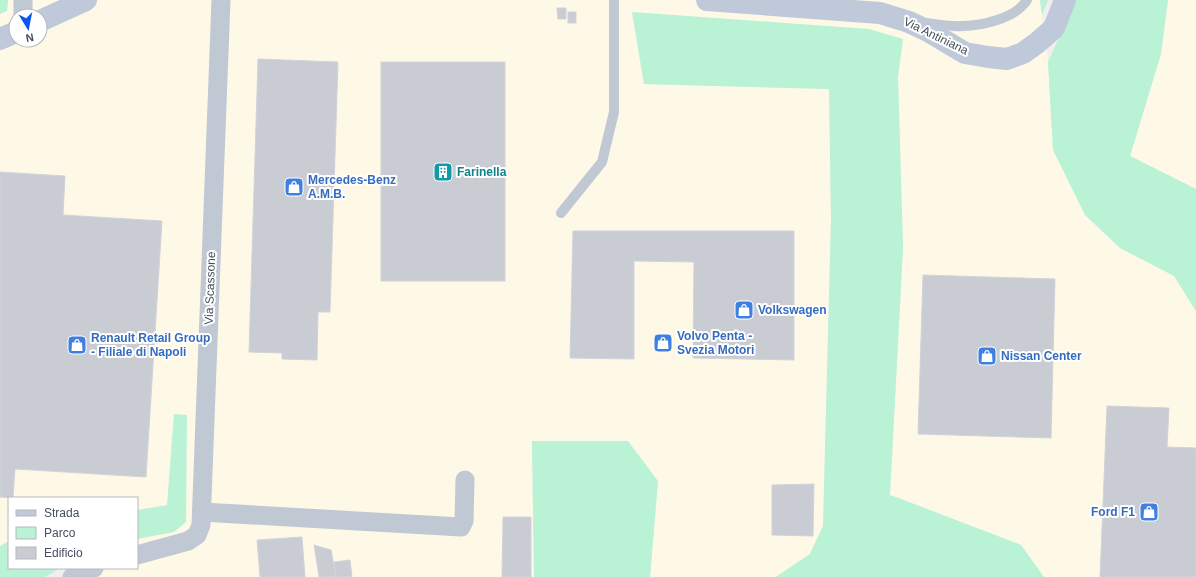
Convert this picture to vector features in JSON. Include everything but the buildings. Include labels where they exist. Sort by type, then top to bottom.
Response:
[{"type":"street","points":[[48,17],[86,0]]},
{"type":"street","name":"Via Scassone","points":[[138,555],[188,541],[197,535],[201,525],[221,0]]},
{"type":"street","name":"Via Antiniana","points":[[706,0],[880,13],[909,22],[928,31],[965,53],[1007,59],[1023,53],[1054,28],[1065,0]]},
{"type":"street","points":[[202,512],[461,527],[464,521],[465,480]]},
{"type":"street","points":[[72,577],[92,569]]},
{"type":"lane","points":[[561,213],[602,162],[604,155],[614,112],[614,0]]},
{"type":"lane","points":[[909,22],[977,26],[999,20],[1013,14],[1027,0]]},
{"type":"shaded area","points":[[8,0],[1040,0],[1048,62],[1053,150],[1120,248],[1174,276],[1196,311],[1196,577],[1044,577],[1021,545],[890,495],[903,248],[898,76],[903,39],[632,12],[644,84],[829,89],[831,219],[823,526],[810,554],[776,577],[650,577],[658,481],[532,441],[534,577],[79,577],[71,569],[138,569],[138,497],[8,497],[8,542],[0,546],[0,14],[7,11]]},
{"type":"shaded area","points":[[1168,0],[1196,0],[1196,189],[1130,156],[1161,54]]},
{"type":"green space","points":[[0,0],[8,0],[7,11],[0,14]]},
{"type":"green space","points":[[1040,0],[1048,0],[1042,15]]},
{"type":"green space","points":[[1070,0],[1168,0],[1161,54],[1130,156],[1196,189],[1196,311],[1174,276],[1120,248],[1085,215],[1053,150],[1048,62],[1062,31]]},
{"type":"green space","points":[[632,12],[869,29],[903,39],[898,77],[903,248],[890,495],[1021,545],[1044,577],[776,577],[810,554],[823,526],[831,219],[829,89],[644,84]]},
{"type":"green space","points":[[174,414],[187,415],[186,522],[174,532],[138,539],[138,510],[167,505]]},
{"type":"green space","points":[[532,441],[628,441],[658,481],[650,577],[534,577]]},
{"type":"green space","points":[[8,542],[8,569],[58,569],[45,577],[0,577],[0,546]]},
{"type":"place","name":"Farinella","points":[[443,172]]},
{"type":"place","name":"Mercedes-Benz A.M.B.","points":[[294,187]]},
{"type":"place","name":"Volkswagen","points":[[744,310]]},
{"type":"place","name":"Volvo Penta - Svezia Motori","points":[[663,343]]},
{"type":"place","name":"Renault Retail Group - Filiale di Napoli","points":[[77,345]]},
{"type":"place","name":"Nissan Center","points":[[987,356]]},
{"type":"place","name":"Ford F1","points":[[1149,512]]}]
